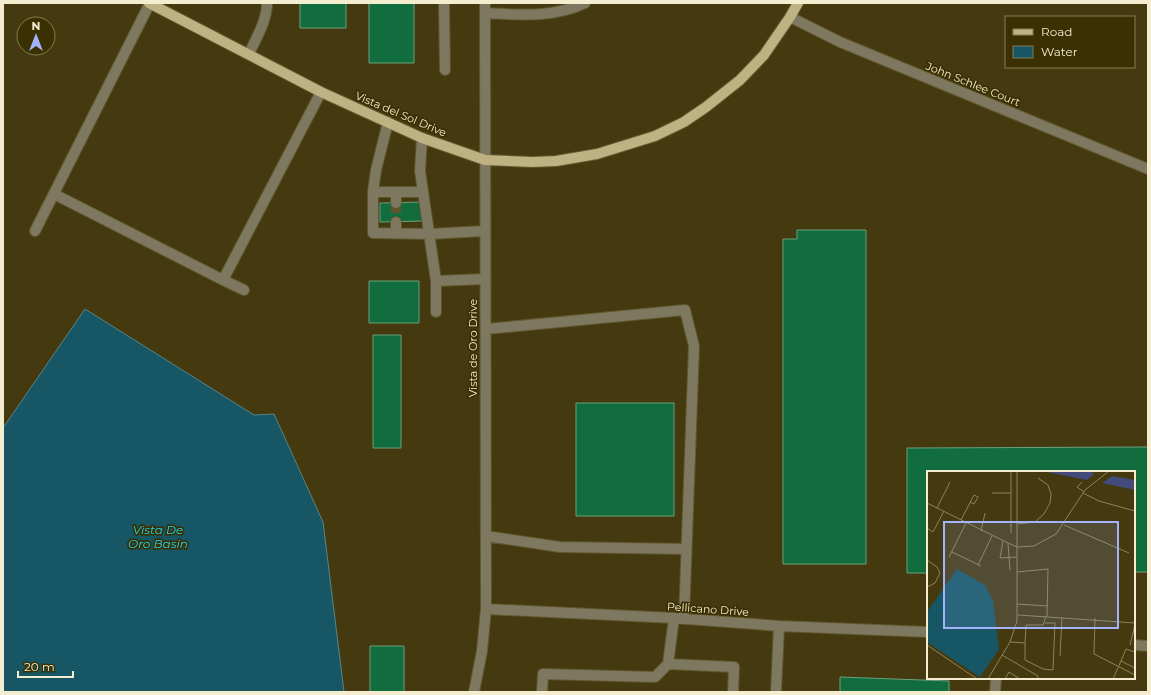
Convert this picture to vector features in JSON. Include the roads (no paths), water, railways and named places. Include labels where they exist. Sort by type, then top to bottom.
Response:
[{"type":"main road","name":"Vista del Sol Drive","points":[[149,3],[321,92],[422,138],[485,160],[533,162],[556,161],[597,154],[656,136],[684,122],[701,111],[740,80],[764,55],[790,18],[798,3]]},
{"type":"street","points":[[35,231],[149,3]]},
{"type":"street","points":[[249,54],[263,24],[267,12],[267,3]]},
{"type":"street","points":[[444,3],[445,70]]},
{"type":"street","points":[[485,8],[517,15],[539,14],[565,10],[585,3]]},
{"type":"street","name":"Vista de Oro Drive","points":[[474,692],[482,651],[486,609],[486,329],[484,231],[485,8]]},
{"type":"street","name":"John Schlee Court","points":[[790,18],[840,42],[1148,169]]},
{"type":"street","points":[[223,280],[321,92]]},
{"type":"street","points":[[388,122],[376,170],[373,192],[373,233],[430,234],[484,231]]},
{"type":"street","points":[[422,138],[420,171],[436,281],[436,312]]},
{"type":"street","points":[[373,192],[422,192]]},
{"type":"street","points":[[396,192],[396,203]]},
{"type":"street","points":[[54,194],[244,290]]},
{"type":"street","points":[[396,222],[396,234]]},
{"type":"street","points":[[436,281],[485,279]]},
{"type":"street","points":[[486,329],[685,310],[694,346],[686,549],[679,619],[668,664],[655,677],[543,674],[542,692]]},
{"type":"street","points":[[486,536],[560,547],[686,549]]},
{"type":"street","name":"Pellicano Drive","points":[[486,609],[779,626],[927,632]]},
{"type":"street","points":[[776,692],[779,626]]},
{"type":"street","points":[[1135,645],[1148,646]]},
{"type":"street","points":[[668,664],[734,667],[733,692]]},
{"type":"street","points":[[995,692],[996,679]]},
{"type":"water","name":"Vista De Oro Basin","points":[[85,309],[254,415],[274,414],[323,522],[344,692],[3,692],[3,428]]},
{"type":"tunnel","points":[[396,203],[396,222]]}]
